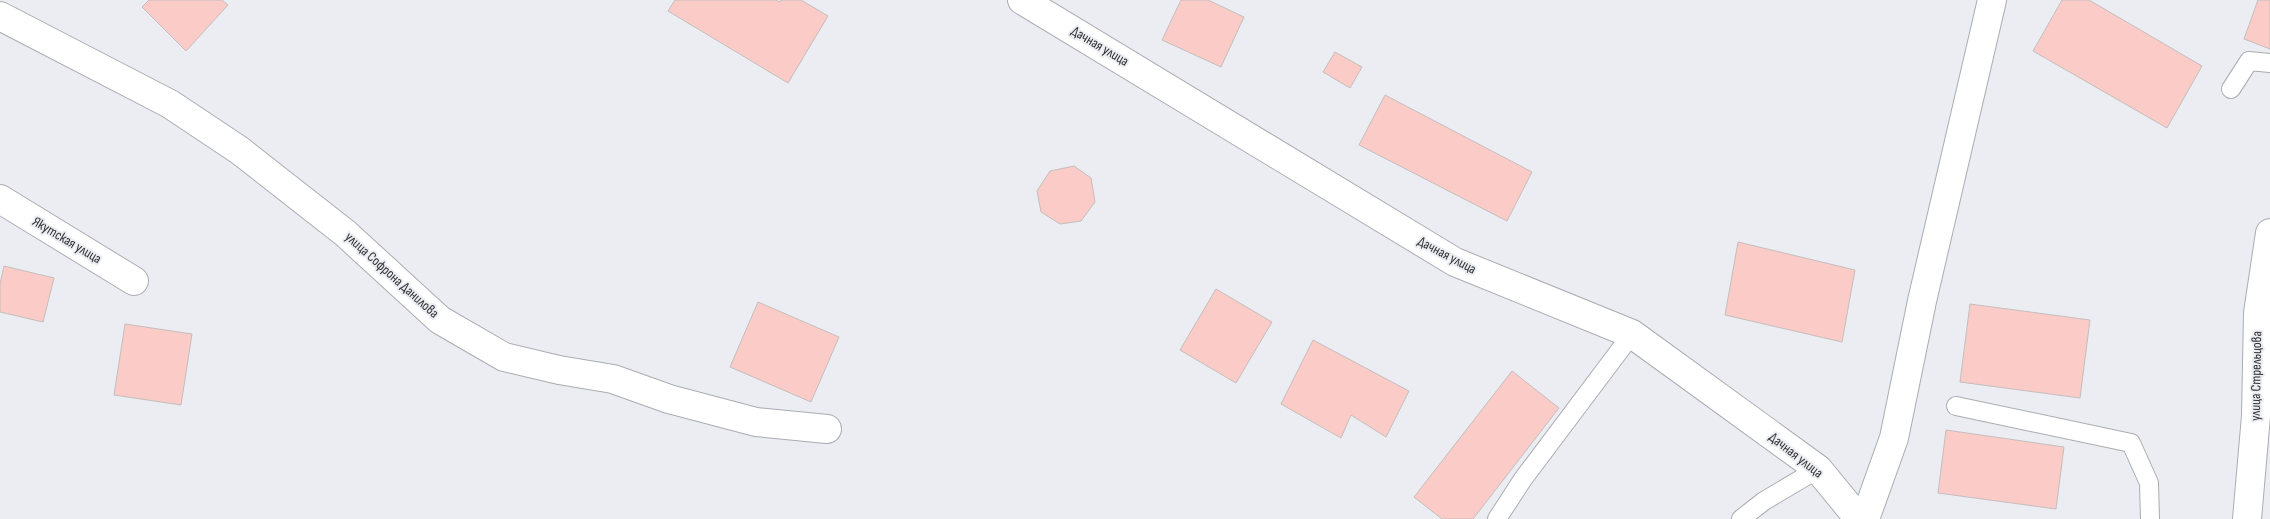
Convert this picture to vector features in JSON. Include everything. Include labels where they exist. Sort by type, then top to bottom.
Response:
[{"type":"street","name":"Дачная улица","points":[[1022,0],[1455,262],[1632,334],[1818,469],[1859,519]]},
{"type":"street","points":[[1865,519],[1894,438],[1922,301],[1992,0]]},
{"type":"street","name":"улица Софрона Данилова","points":[[0,16],[170,104],[231,145],[345,233],[440,320],[504,357],[559,370],[612,379],[670,399],[756,422],[827,429]]},
{"type":"street","name":"Якутская улица","points":[[0,199],[134,281]]},
{"type":"street","name":"улица Стрельцова","points":[[2247,519],[2256,416],[2258,313],[2270,233]]},
{"type":"lane","points":[[2231,89],[2249,61],[2270,63]]},
{"type":"lane","points":[[1497,519],[1523,479],[1632,334]]},
{"type":"lane","points":[[1956,406],[2131,443],[2149,483],[2150,519]]},
{"type":"lane","points":[[1741,519],[1764,501],[1818,469]]},
{"type":"building","points":[[149,0],[222,0],[228,5],[186,51],[142,7]]},
{"type":"building","points":[[675,0],[776,0],[780,2],[781,0],[801,0],[828,16],[788,83],[668,11]]},
{"type":"building","points":[[1181,0],[1208,0],[1244,17],[1221,67],[1162,40]]},
{"type":"building","points":[[2062,0],[2089,0],[2202,66],[2167,128],[2033,51]]},
{"type":"building","points":[[2258,0],[2270,0],[2270,49],[2244,39]]},
{"type":"building","points":[[1335,52],[1362,67],[1350,88],[1323,72]]},
{"type":"building","points":[[1385,95],[1532,172],[1507,221],[1359,145]]},
{"type":"building","points":[[1074,166],[1091,178],[1095,202],[1081,221],[1060,224],[1041,212],[1037,191],[1050,171]]},
{"type":"building","points":[[1738,242],[1855,270],[1842,342],[1725,315]]},
{"type":"building","points":[[4,266],[54,278],[43,322],[0,312],[0,284]]},
{"type":"building","points":[[1216,289],[1272,322],[1236,383],[1180,350]]},
{"type":"building","points":[[758,302],[839,337],[811,402],[730,367]]},
{"type":"building","points":[[1970,304],[2090,320],[2080,398],[1960,382]]},
{"type":"building","points":[[125,324],[192,334],[181,405],[114,395]]},
{"type":"building","points":[[1313,340],[1409,391],[1386,437],[1351,415],[1341,438],[1281,404]]},
{"type":"building","points":[[1512,371],[1559,408],[1473,519],[1442,519],[1414,497]]},
{"type":"building","points":[[1946,430],[2064,447],[2056,509],[1938,493]]}]
